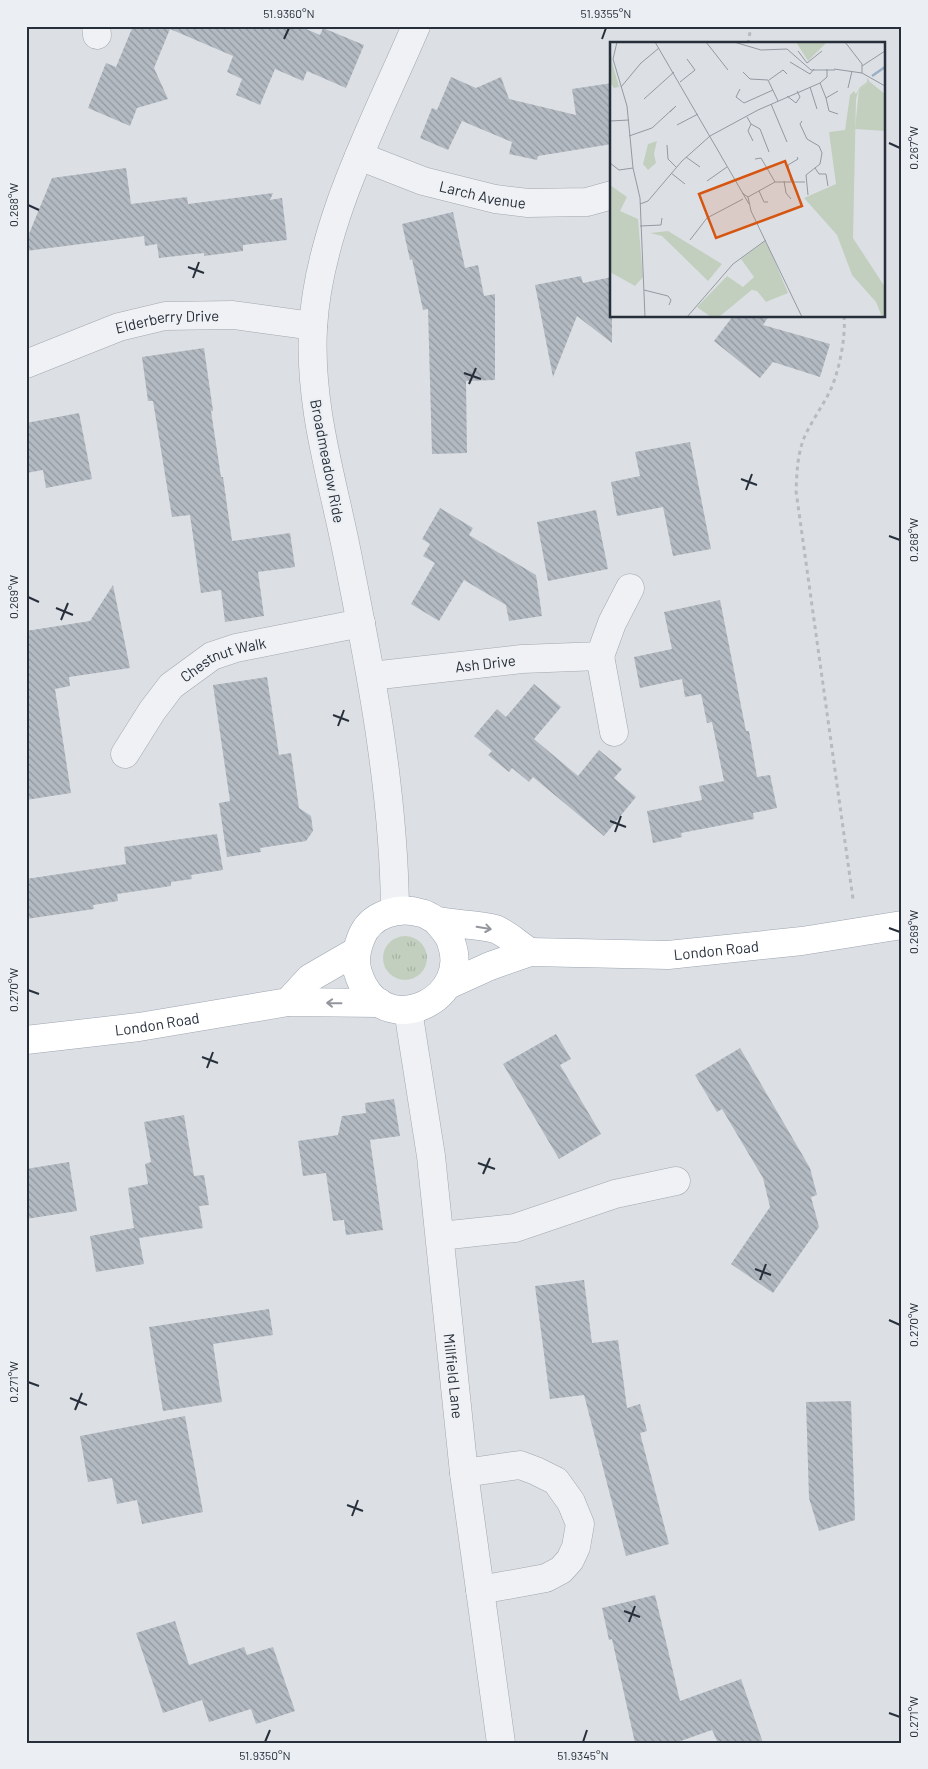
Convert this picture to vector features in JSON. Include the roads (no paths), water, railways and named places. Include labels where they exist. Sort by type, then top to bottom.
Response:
[{"type":"main road","points":[[380,1003],[367,992],[356,972],[356,952],[363,932],[379,917],[395,910],[424,913],[436,920],[496,930],[530,952]]},
{"type":"main road","name":"London Road","points":[[26,1040],[139,1027],[288,1002],[380,1003],[391,1008],[408,1010],[417,1008],[434,1001],[448,985],[454,970],[455,958],[451,940],[436,920]]},
{"type":"main road","name":"London Road","points":[[448,985],[490,966],[530,952],[668,956],[802,941],[902,926]]},
{"type":"main road","points":[[288,1002],[310,978],[356,952]]},
{"type":"street","name":"Broadmeadow Ride","points":[[395,910],[386,782],[371,676],[344,539],[326,467],[312,371],[313,326],[321,268],[337,215],[359,156],[411,28]]},
{"type":"street","name":"Larch Avenue","points":[[359,156],[423,181],[495,199],[528,203],[587,202],[610,196]]},
{"type":"street","name":"Elderberry Drive","points":[[26,364],[119,327],[165,316],[233,315],[313,326]]},
{"type":"street","points":[[614,732],[600,656],[612,623],[630,588]]},
{"type":"street","name":"Chestnut Walk","points":[[125,754],[152,711],[171,686],[212,656],[236,648],[361,623]]},
{"type":"street","name":"Ash Drive","points":[[371,676],[522,659],[600,656]]},
{"type":"street","name":"Millfield Lane","points":[[408,1010],[430,1156],[464,1473],[501,1743]]},
{"type":"street","points":[[440,1236],[515,1228],[614,1194],[676,1181]]},
{"type":"street","points":[[464,1473],[520,1465],[536,1471],[556,1481],[571,1502],[580,1524],[576,1547],[570,1560],[561,1570],[546,1578],[480,1590]]}]
